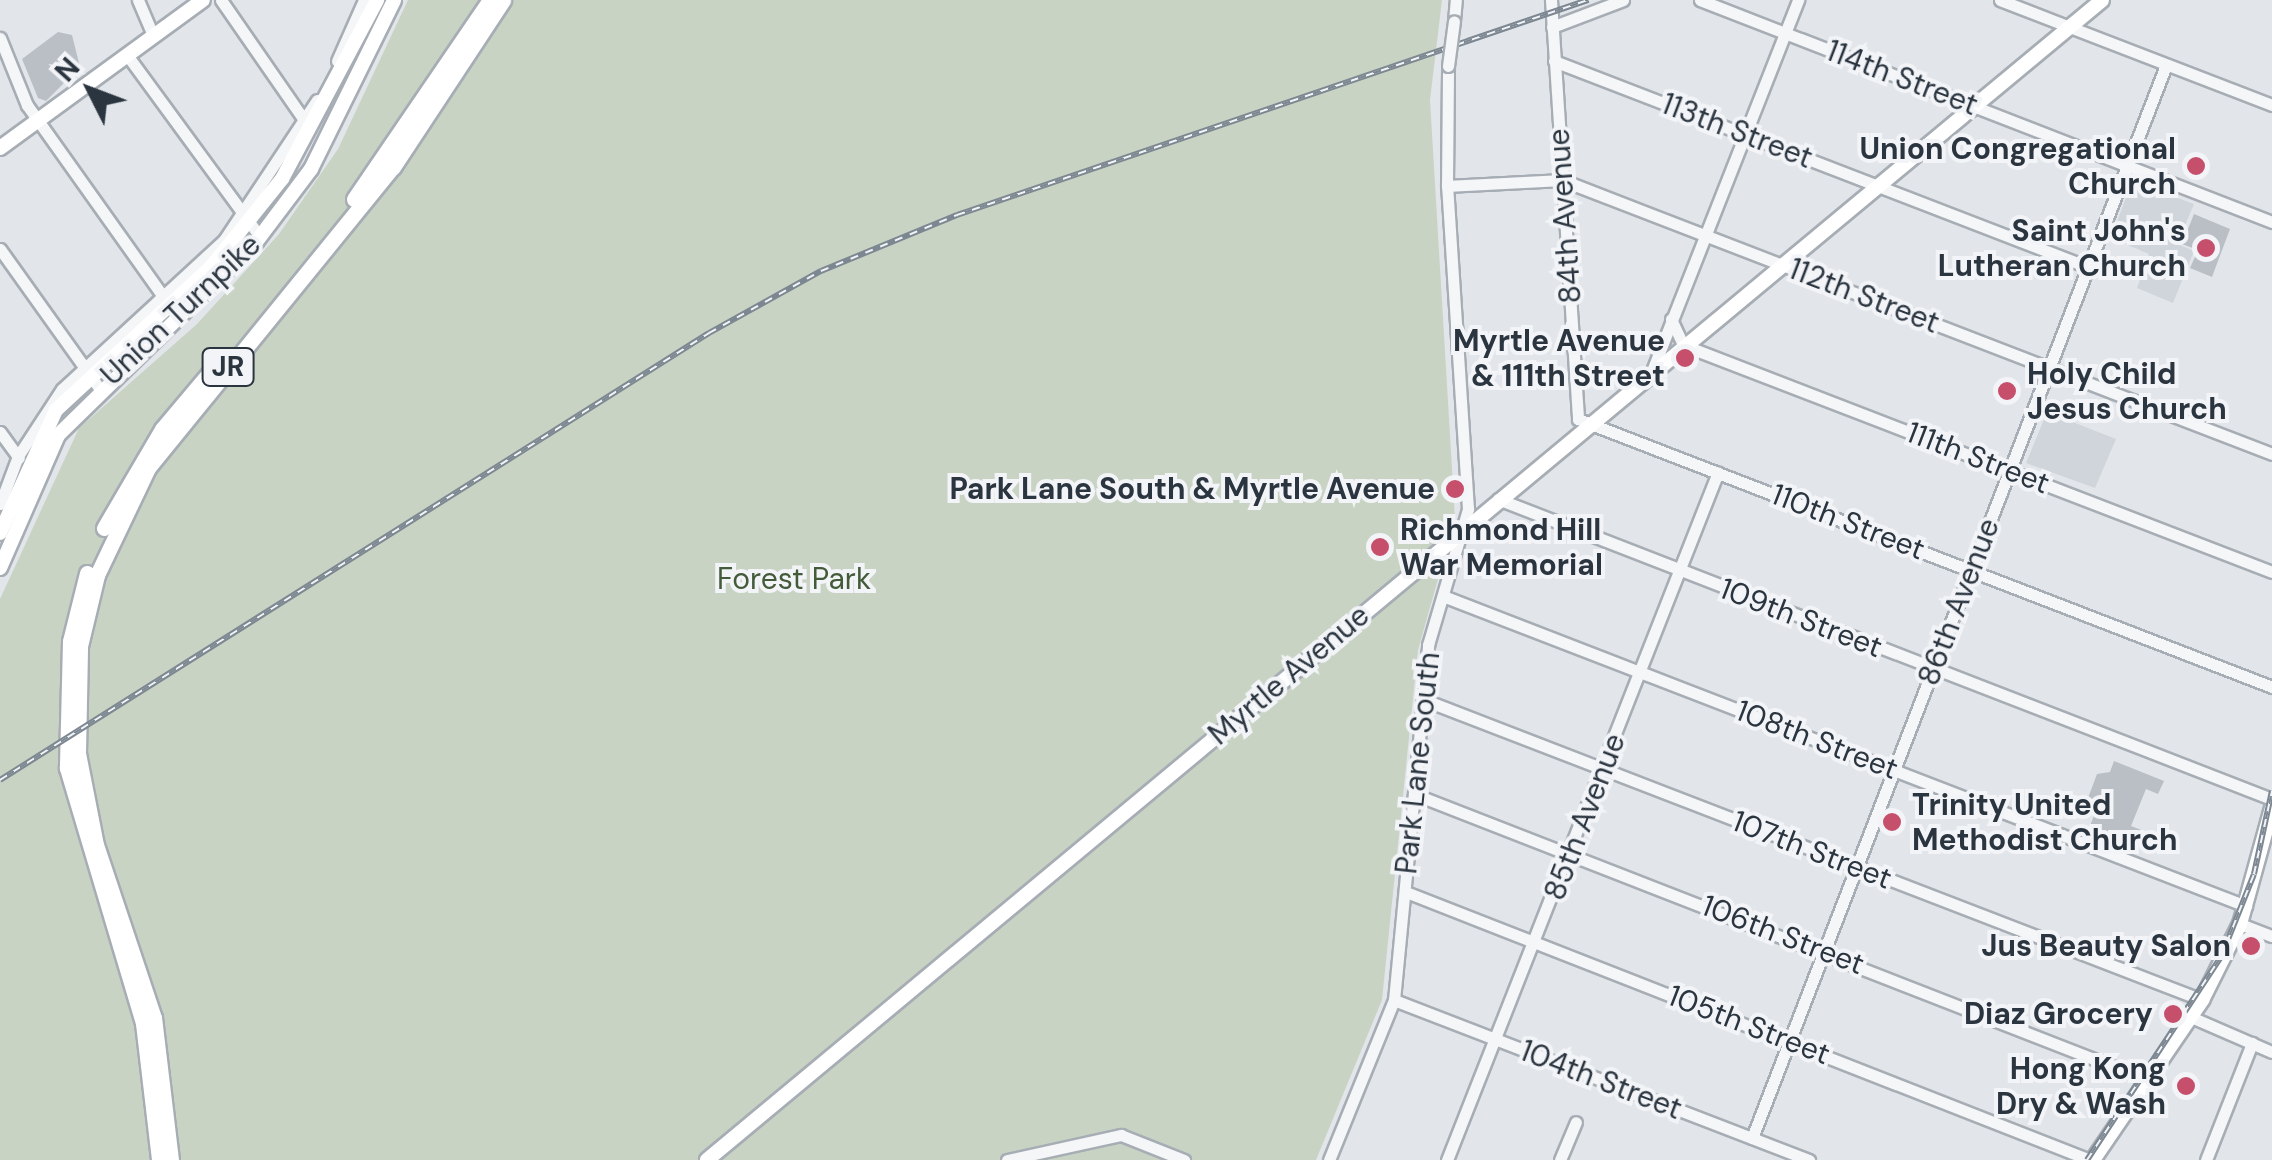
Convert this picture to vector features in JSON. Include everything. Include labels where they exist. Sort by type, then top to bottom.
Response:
[{"type":"highway","points":[[393,146],[477,0]]},
{"type":"highway","name":"JR","points":[[160,1160],[142,1023],[67,768],[66,689],[77,602],[124,485],[162,429],[393,146],[490,0]]},
{"type":"highway","name":"JR","points":[[171,1160],[154,1018],[96,844],[78,753],[80,646],[97,574],[148,468],[393,166],[503,0]]},
{"type":"main road","points":[[0,148],[204,0]]},
{"type":"main road","name":"Union Turnpike","points":[[0,533],[21,461],[56,410],[246,220],[309,126],[377,0]]},
{"type":"main road","name":"Union Turnpike","points":[[0,568],[41,462],[91,375],[260,237],[311,169],[394,0]]},
{"type":"main road","name":"Myrtle Avenue","points":[[707,1160],[2102,0]]},
{"type":"main road","points":[[2092,1160],[2150,1081],[2202,1000],[2240,924],[2272,808]]},
{"type":"street","points":[[138,0],[153,36]]},
{"type":"street","points":[[221,0],[309,126]]},
{"type":"street","name":"Union Turnpike","points":[[309,126],[364,0]]},
{"type":"street","name":"Park Lane South","points":[[1329,1160],[1394,1000],[1422,699],[1443,596],[1465,528],[1447,186],[1448,66],[1456,0]]},
{"type":"street","name":"84th Avenue","points":[[1550,0],[1578,420],[1591,423]]},
{"type":"street","points":[[1552,26],[1622,0]]},
{"type":"street","name":"114th Street","points":[[1700,0],[2272,222]]},
{"type":"street","points":[[1652,371],[1798,0]]},
{"type":"street","points":[[2000,0],[2272,106]]},
{"type":"street","points":[[0,38],[38,121],[167,301]]},
{"type":"street","points":[[127,56],[260,237]]},
{"type":"street","name":"113th Street","points":[[1554,61],[2088,267]]},
{"type":"street","name":"86th Avenue","points":[[1752,1138],[2166,65]]},
{"type":"street","name":"112th Street","points":[[1447,186],[1562,180],[2272,454]]},
{"type":"street","points":[[0,250],[91,375]]},
{"type":"street","points":[[1671,320],[1683,346]]},
{"type":"street","name":"111th Street","points":[[1683,346],[2272,572]]},
{"type":"street","name":"110th Street","points":[[1591,423],[2272,687]]},
{"type":"street","points":[[0,432],[21,461]]},
{"type":"street","name":"Union Turnpike","points":[[0,504],[21,461]]},
{"type":"street","name":"85th Avenue","points":[[1446,1160],[1499,1040],[1718,472]]},
{"type":"street","name":"109th Street","points":[[1498,499],[2272,799]]},
{"type":"street","name":"108th Street","points":[[1443,596],[2246,906]]},
{"type":"street","name":"107th Street","points":[[1422,699],[2202,1000]]},
{"type":"street","name":"106th Street","points":[[1414,794],[2150,1081]]},
{"type":"street","name":"105th Street","points":[[1406,892],[2092,1160]]},
{"type":"street","points":[[2240,924],[2272,936]]},
{"type":"street","name":"104th Street","points":[[1394,1000],[1752,1138],[1789,1156],[1808,1160]]},
{"type":"street","points":[[2191,1017],[2272,1052]]},
{"type":"street","points":[[2206,1160],[2252,1043]]},
{"type":"street","points":[[1560,1160],[1576,1122]]},
{"type":"street","points":[[1007,1160],[1122,1135],[1184,1160]]},
{"type":"shaded area","points":[[2132,181],[2194,204],[2177,244],[2194,251],[2173,303],[2137,288],[2149,254],[2111,238]]},
{"type":"shaded area","points":[[2047,412],[2116,439],[2095,488],[2026,463]]},
{"type":"green space","name":"Forest Park","points":[[408,0],[1442,0],[1430,100],[1455,519],[1418,650],[1382,1000],[1316,1160],[0,1160],[0,599],[79,428],[197,324],[279,234],[338,149]]},
{"type":"building","points":[[58,32],[72,35],[80,67],[46,101],[38,98],[22,59]]},
{"type":"building","name":"Saint John's Lutheran Church","points":[[2194,214],[2230,229],[2212,277],[2190,268],[2198,250],[2182,244]]},
{"type":"building","points":[[2114,761],[2164,781],[2158,794],[2146,789],[2131,826],[2144,831],[2139,845],[2090,826],[2096,810],[2085,806],[2097,774],[2110,772]]},
{"type":"railway","points":[[0,780],[709,333],[821,271],[957,215],[1588,0]]},
{"type":"railway","points":[[2087,1160],[2221,957],[2254,874],[2272,791]]},
{"type":"place","name":"Union Congregational Church","points":[[2196,166]]},
{"type":"place","name":"Saint John's Lutheran Church","points":[[2206,248]]},
{"type":"place","name":"Myrtle Avenue & 111th Street","points":[[1685,358]]},
{"type":"place","name":"Holy Child Jesus Church","points":[[2007,391]]},
{"type":"place","name":"Park Lane South & Myrtle Avenue","points":[[1455,489]]},
{"type":"place","name":"Richmond Hill War Memorial","points":[[1380,547]]},
{"type":"place","name":"Trinity United Methodist Church","points":[[1892,822]]},
{"type":"place","name":"Jus Beauty Salon","points":[[2251,946]]},
{"type":"place","name":"Diaz Grocery","points":[[2173,1014]]},
{"type":"place","name":"Hong Kong Dry & Wash","points":[[2186,1086]]}]
